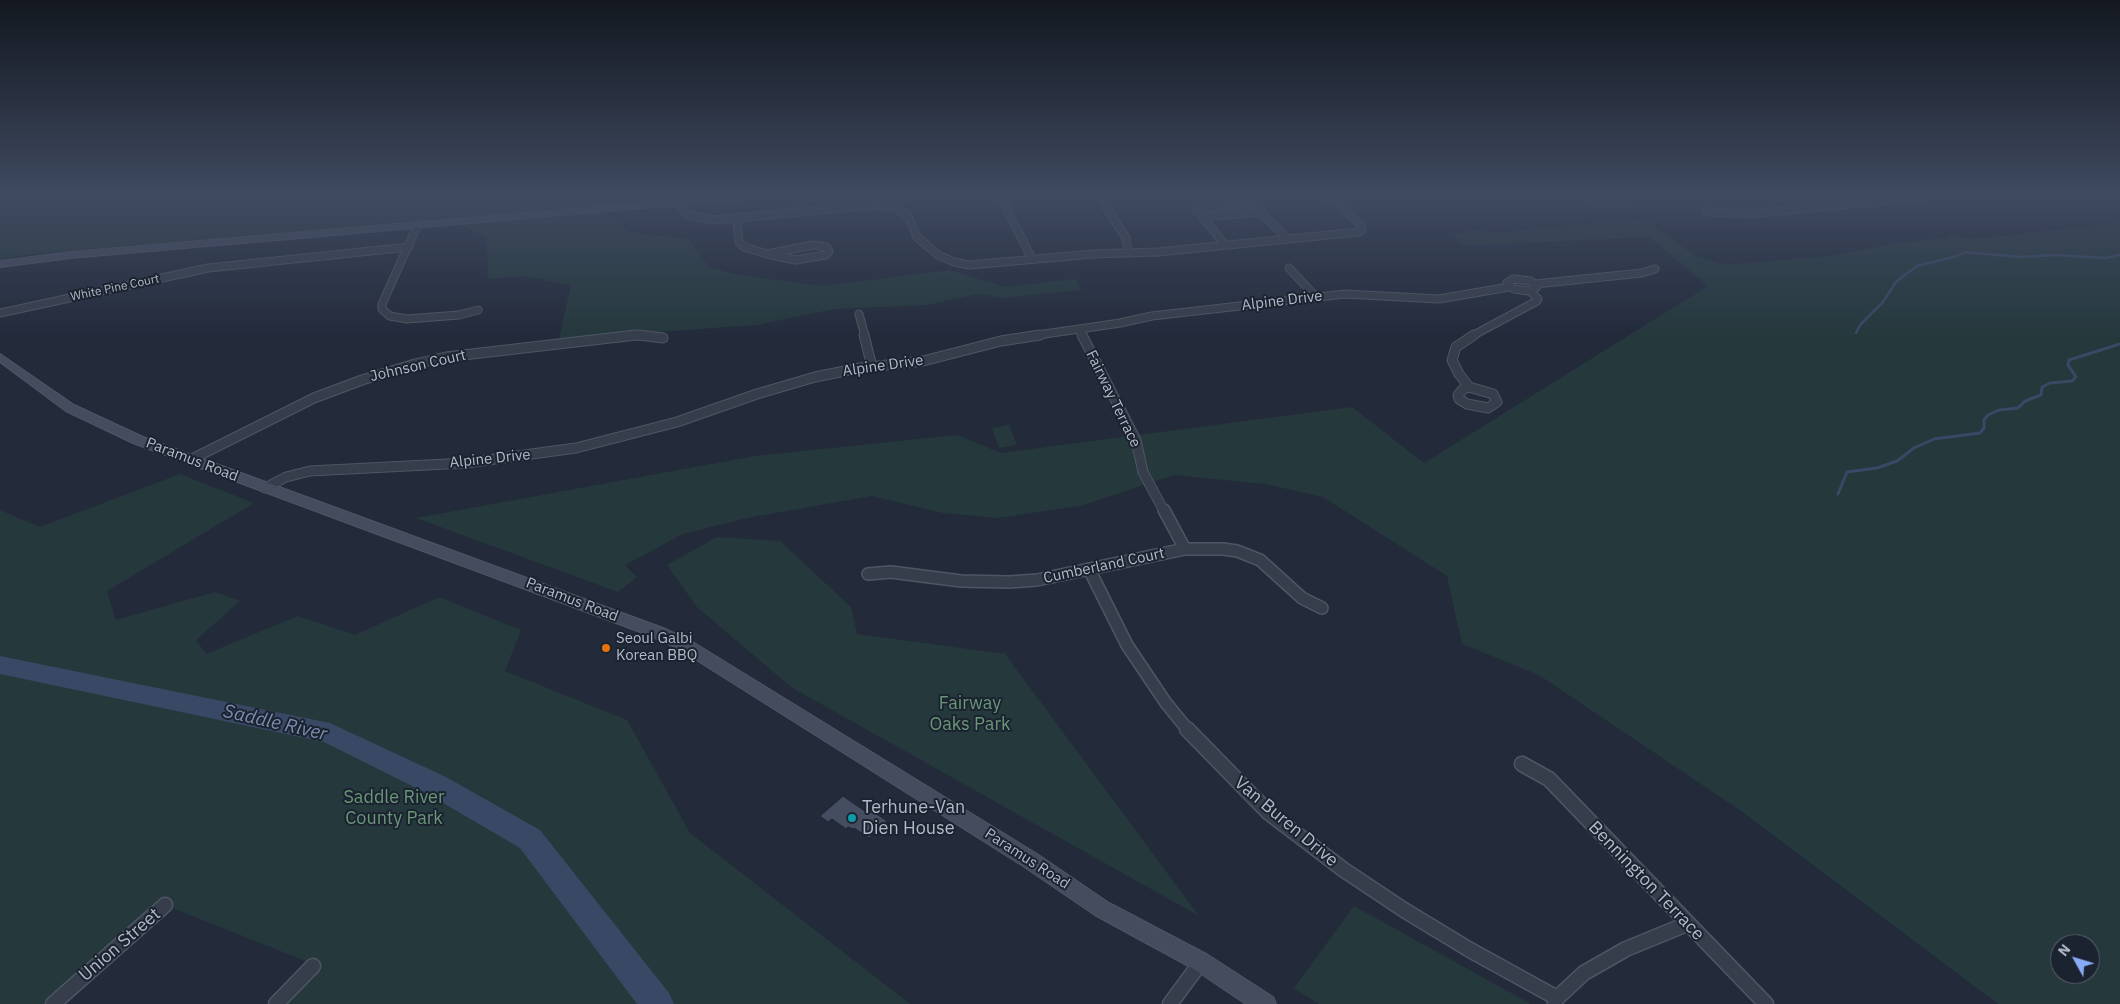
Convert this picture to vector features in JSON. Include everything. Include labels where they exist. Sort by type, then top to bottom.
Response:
[{"type":"main road","points":[[0,264],[72,255],[196,244]]},
{"type":"main road","name":"Paramus Road","points":[[0,357],[70,408],[138,440],[630,622],[685,645],[1022,854],[1102,909],[1200,962],[1265,1004]]},
{"type":"street","points":[[411,244],[382,304],[384,312],[397,318],[418,319],[459,315],[478,310]]},
{"type":"street","points":[[741,244],[744,247],[768,254],[794,260],[806,260],[826,255],[829,251],[826,247],[813,245],[768,254]]},
{"type":"street","points":[[925,244],[938,255],[954,262],[969,265],[1128,252],[1158,252],[1237,244]]},
{"type":"street","points":[[1024,244],[1032,259]]},
{"type":"street","points":[[1127,244],[1128,252]]},
{"type":"street","name":"White Pine Court","points":[[0,313],[208,268],[409,248]]},
{"type":"street","points":[[1289,268],[1315,296]]},
{"type":"street","points":[[1509,286],[1519,291],[1642,273],[1655,269]]},
{"type":"street","name":"Alpine Drive","points":[[265,488],[286,478],[310,471],[466,463],[576,448],[677,422],[788,384],[842,372],[922,361],[1001,341],[1079,330],[1152,316],[1315,296],[1357,293],[1439,299],[1509,286],[1508,282],[1517,279],[1531,281],[1533,288]]},
{"type":"street","points":[[1469,387],[1453,362],[1456,348],[1462,342],[1537,301],[1538,299],[1533,288]]},
{"type":"street","points":[[859,314],[872,367]]},
{"type":"street","name":"Fairway Terrace","points":[[1079,330],[1136,440],[1144,472],[1185,549]]},
{"type":"street","name":"Johnson Court","points":[[190,460],[314,398],[362,380],[415,364],[446,357],[638,335],[663,338]]},
{"type":"street","name":"Cumberland Court","points":[[868,574],[891,572],[961,582],[995,583],[1037,580],[1185,549],[1223,548],[1250,555],[1269,566],[1302,598],[1322,608]]},
{"type":"street","name":"Van Buren Drive","points":[[1089,569],[1127,645],[1166,703],[1202,745],[1269,813],[1317,850],[1404,910],[1556,1001]]},
{"type":"street","name":"Bennington Terrace","points":[[1522,764],[1549,779],[1766,1004]]},
{"type":"street","name":"Union Street","points":[[53,1004],[165,905]]},
{"type":"street","points":[[1556,1001],[1584,973],[1626,949],[1687,924]]},
{"type":"street","points":[[1170,1004],[1200,962]]},
{"type":"street","points":[[276,1004],[313,966]]},
{"type":"green space","points":[[0,244],[150,244],[32,254],[0,259]]},
{"type":"green space","points":[[487,244],[692,244],[709,267],[739,275],[823,286],[950,270],[1004,287],[1076,279],[1081,290],[1003,298],[978,294],[927,305],[834,309],[756,325],[559,339],[571,285],[523,276],[488,279]]},
{"type":"green space","points":[[1460,244],[1506,244],[1461,246]]},
{"type":"green space","points":[[1657,244],[1679,244],[1694,255],[1725,265],[1830,256],[1894,244],[2120,244],[2120,1004],[1998,1004],[1741,811],[1539,675],[1462,644],[1447,576],[1323,497],[1265,484],[1174,475],[1080,506],[997,518],[943,513],[872,496],[747,518],[683,534],[625,565],[637,577],[618,592],[416,518],[755,456],[957,435],[1001,453],[1352,407],[1424,463],[1708,286]]},
{"type":"green space","points":[[1009,425],[1017,445],[999,448],[992,428]]},
{"type":"green space","name":"Saddle River County Park","points":[[180,474],[254,503],[107,591],[116,620],[215,592],[240,601],[196,640],[206,654],[298,616],[355,635],[439,597],[521,630],[505,671],[627,720],[690,833],[910,1004],[275,1004],[313,964],[165,905],[53,1004],[0,1004],[0,510],[40,527]]},
{"type":"green space","name":"Fairway Oaks Park","points":[[717,537],[780,541],[851,607],[857,634],[1005,654],[1199,916],[791,687],[697,607],[667,565]]},
{"type":"green space","points":[[1354,906],[1531,1004],[1319,1004],[1294,988]]},
{"type":"building","name":"Terhune-Van Dien House","points":[[843,796],[869,814],[872,811],[887,821],[869,838],[854,828],[848,827],[846,829],[832,819],[828,822],[820,816]]},
{"type":"waterway","points":[[1856,333],[1860,325],[1883,302],[1896,282],[1906,274],[1917,266],[1957,256],[1964,252],[2021,257],[2055,255],[2105,258],[2120,255]]},
{"type":"waterway","points":[[1838,494],[1847,472],[1877,468],[1897,461],[1914,448],[1934,439],[1980,433],[1984,428],[1984,420],[1988,415],[1999,410],[2018,408],[2025,401],[2041,395],[2042,387],[2050,383],[2072,381],[2076,377],[2068,365],[2069,360],[2120,344]]},
{"type":"waterway","name":"Saddle River","points":[[0,665],[330,733],[436,785],[530,839],[657,1004]]},
{"type":"place","name":"Seoul Galbi Korean BBQ","points":[[606,648]]},
{"type":"place","name":"Terhune-Van Dien House","points":[[852,818]]}]
